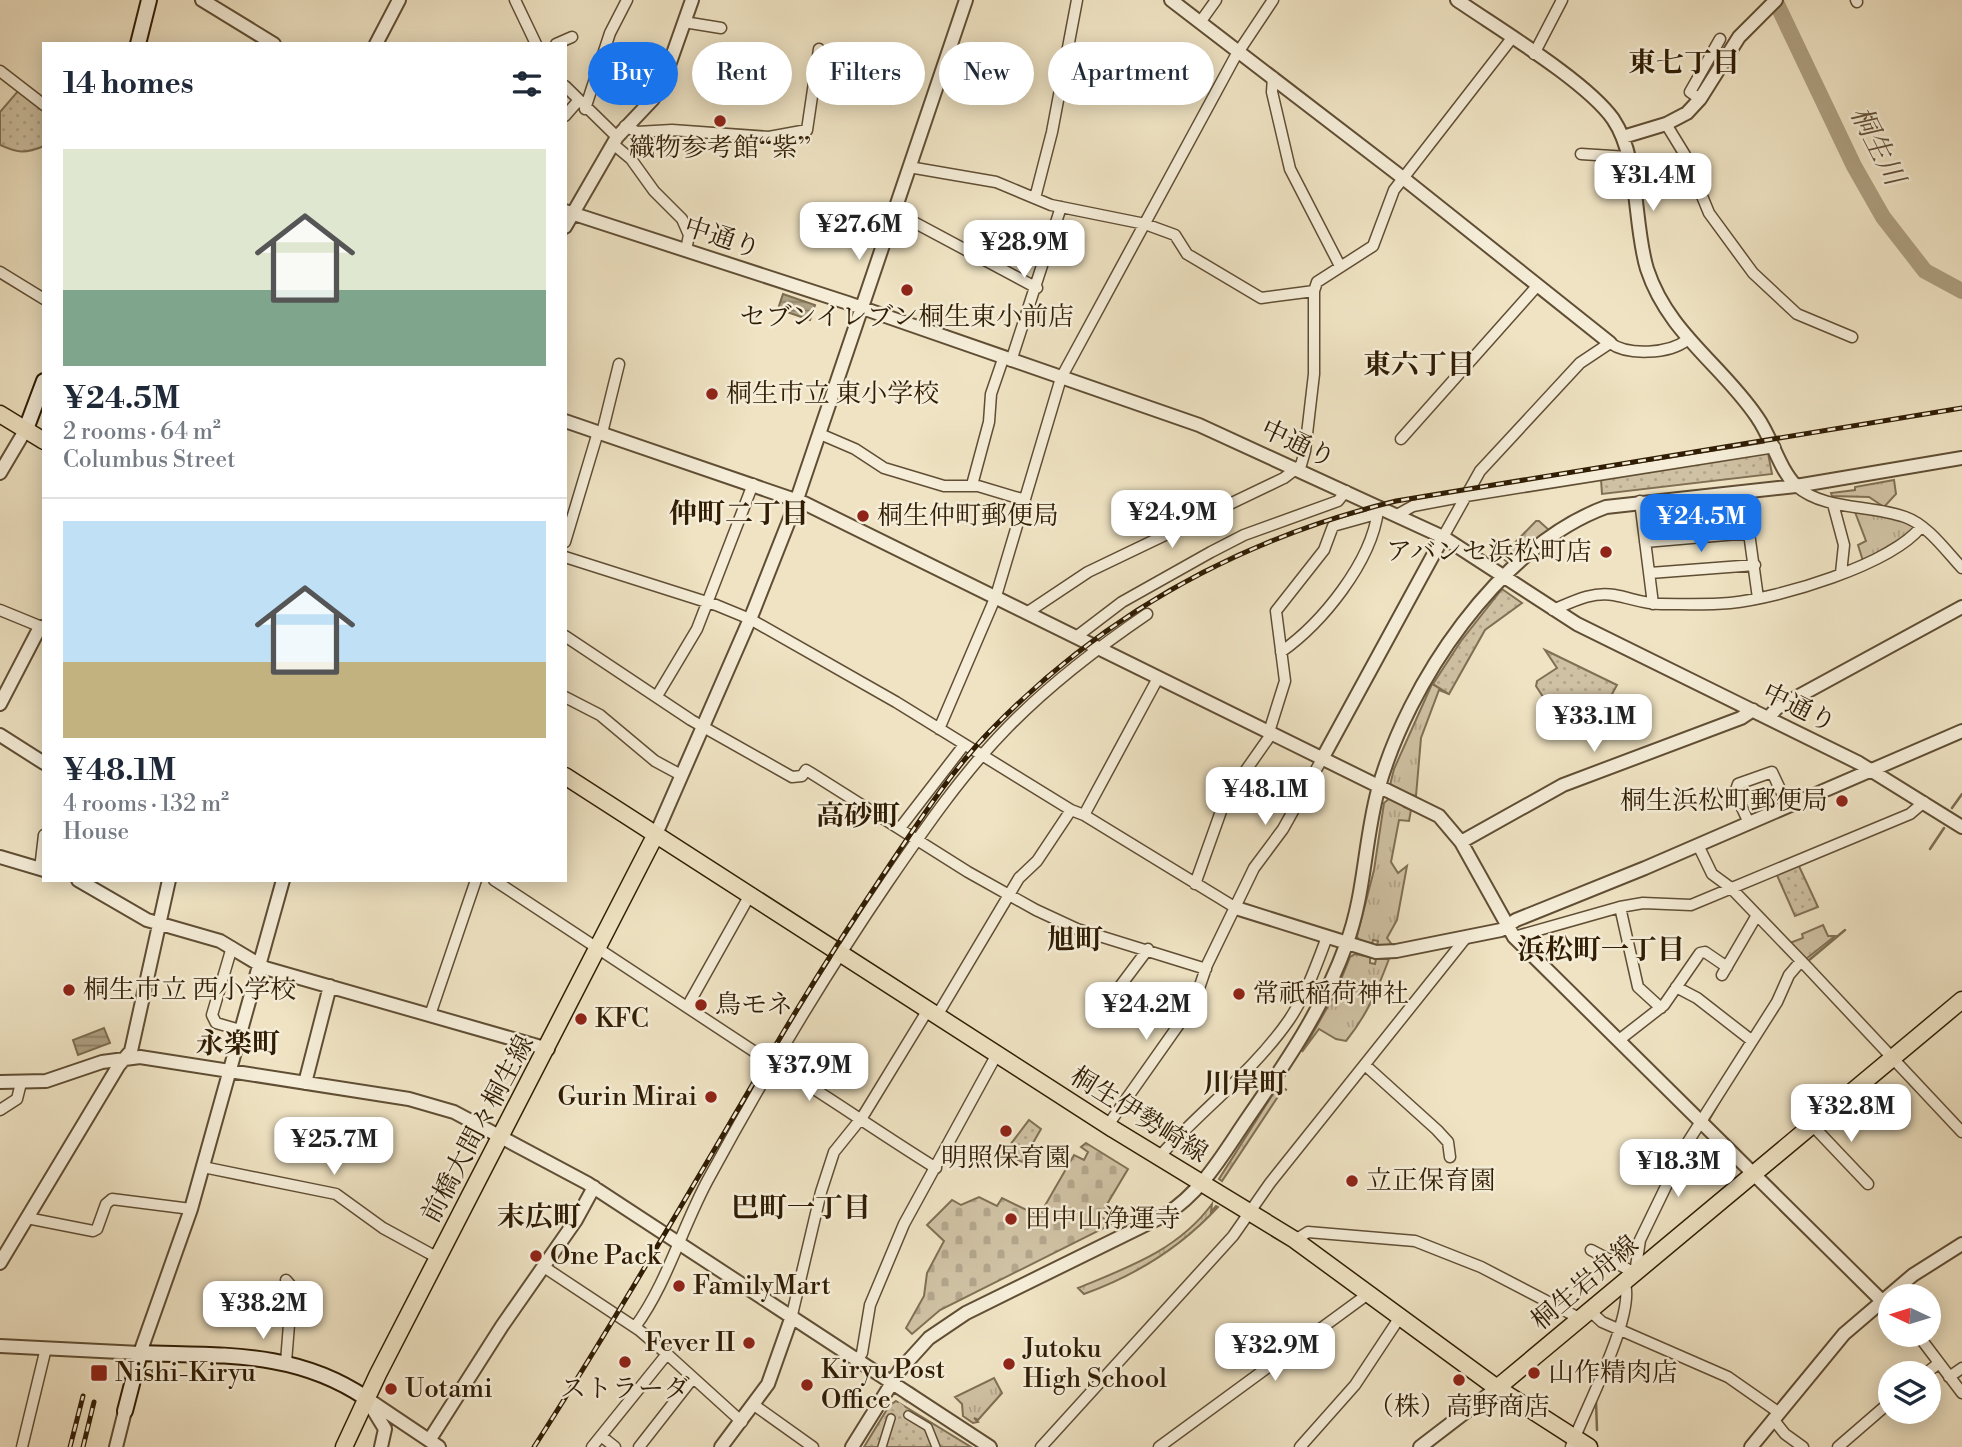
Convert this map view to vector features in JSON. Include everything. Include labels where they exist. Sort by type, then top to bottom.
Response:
[{"type":"main road","points":[[138,42],[149,0]]},
{"type":"main road","points":[[26,429],[42,386]]},
{"type":"main road","points":[[0,414],[42,440]]},
{"type":"main road","name":"桐生伊勢崎線","points":[[567,777],[751,893],[1108,1125],[1295,1240],[1573,1442],[1589,1447]]},
{"type":"main road","name":"前橋大間々桐生線","points":[[344,1447],[366,1398],[548,1049],[656,834]]},
{"type":"main road","name":"桐生岩舟線","points":[[1497,1388],[1890,1059],[1960,1007]]},
{"type":"main road","points":[[125,1410],[140,1353],[286,1362],[314,1369],[366,1398]]},
{"type":"street","points":[[202,0],[271,42]]},
{"type":"street","points":[[377,42],[399,0]]},
{"type":"street","points":[[515,0],[535,42]]},
{"type":"street","points":[[567,115],[581,105],[610,33],[627,0]]},
{"type":"street","points":[[569,212],[625,126],[653,99],[662,85],[692,0]]},
{"type":"street","points":[[656,834],[750,619],[797,500],[863,308],[893,211],[967,0]]},
{"type":"street","points":[[1035,198],[1052,132],[1077,0]]},
{"type":"street","points":[[1171,0],[1403,178],[1610,343],[1626,351],[1675,348],[1687,340]]},
{"type":"street","points":[[1201,22],[1216,0]]},
{"type":"street","points":[[939,729],[996,596],[1061,379],[1239,50],[1273,0]]},
{"type":"street","points":[[1457,0],[1534,54],[1588,101],[1612,117],[1623,137],[1628,156],[1646,265],[1653,283],[1687,340],[1742,398],[1775,447],[1786,474],[1796,486],[1820,501],[1858,505],[1903,516],[1922,527],[1962,568]]},
{"type":"street","points":[[1534,54],[1562,0]]},
{"type":"street","points":[[1623,137],[1666,124],[1687,113],[1700,99],[1739,37],[1776,0]]},
{"type":"street","points":[[684,22],[721,28]]},
{"type":"street","points":[[561,42],[572,37]]},
{"type":"street","points":[[1028,612],[1088,572],[1284,478],[1297,469],[1306,451],[1314,374],[1314,291],[1320,278],[1376,242],[1387,203],[1403,178],[1512,38]]},
{"type":"street","points":[[1700,99],[1690,92],[1720,39]]},
{"type":"street","points":[[0,71],[42,103]]},
{"type":"street","points":[[1273,77],[1272,92],[1290,169],[1340,266]]},
{"type":"street","points":[[567,88],[615,140],[650,186],[682,219],[689,235],[686,250]]},
{"type":"street","points":[[625,126],[637,132],[672,130],[769,137],[807,130],[811,105]]},
{"type":"street","points":[[1666,124],[1685,155],[1700,198],[1753,274],[1797,314],[1852,337]]},
{"type":"street","points":[[1581,154],[1628,156]]},
{"type":"street","points":[[909,167],[996,182],[1061,207],[1145,224],[1175,235],[1187,254],[1257,296],[1314,291]]},
{"type":"street","points":[[972,485],[989,422],[991,394],[1037,288],[1061,207]]},
{"type":"street","points":[[893,211],[1037,288]]},
{"type":"street","name":"中通り","points":[[569,212],[863,308],[1061,379],[1177,415],[1443,537],[1553,610],[1872,769],[1962,827]]},
{"type":"street","points":[[0,272],[42,298]]},
{"type":"street","points":[[1401,439],[1538,285]]},
{"type":"street","points":[[1108,1125],[1194,1003],[1206,969],[1257,863],[1283,829],[1480,471],[1580,362],[1610,343]]},
{"type":"street","points":[[567,536],[619,365]]},
{"type":"street","points":[[567,422],[797,500],[1443,819],[1461,842],[1510,932],[1700,1121],[1878,1289]]},
{"type":"street","points":[[0,473],[26,429]]},
{"type":"street","points":[[820,434],[855,449],[884,468],[944,486],[972,485],[1025,499]]},
{"type":"street","points":[[1397,515],[1413,506],[1466,496],[1775,447]]},
{"type":"street","points":[[852,1447],[890,1384],[916,1349],[951,1322],[1150,1223],[1186,1201],[1202,1184],[1313,1019],[1347,943],[1384,789],[1430,672],[1502,575],[1587,514],[1615,505],[1796,486],[1962,458]]},
{"type":"street","points":[[657,696],[691,642],[753,484]]},
{"type":"street","points":[[1076,637],[1164,576],[1244,535],[1338,501],[1346,491]]},
{"type":"street","points":[[1740,492],[1755,565],[1758,598]]},
{"type":"street","points":[[1640,501],[1653,604]]},
{"type":"street","points":[[1833,504],[1844,545],[1841,573]]},
{"type":"street","points":[[1195,884],[1225,800],[1270,733],[1284,689],[1277,608],[1321,554],[1333,526],[1380,509]]},
{"type":"street","points":[[1280,652],[1302,637],[1355,571],[1366,552],[1380,509]]},
{"type":"street","points":[[1553,610],[1583,597],[1604,594],[1653,604],[1722,604],[1758,598],[1867,564],[1922,527]]},
{"type":"street","points":[[1645,542],[1749,533]]},
{"type":"street","points":[[567,558],[707,602],[750,619],[939,729],[1071,810],[1084,815],[1236,908],[1347,943],[1389,952],[1510,932],[1643,903],[1688,906],[1910,814],[1923,802]]},
{"type":"street","points":[[1650,573],[1755,565]]},
{"type":"street","points":[[1768,718],[1777,708],[1962,607]]},
{"type":"street","points":[[0,610],[42,628],[0,704]]},
{"type":"street","points":[[635,1327],[710,1176],[842,952],[917,839],[982,755],[1022,713],[1098,648],[1147,614]]},
{"type":"street","points":[[567,637],[701,726],[792,777],[802,776],[806,770],[811,772],[1008,896],[1077,929],[1206,969]]},
{"type":"street","points":[[1084,815],[1158,678]]},
{"type":"street","points":[[567,698],[600,715],[654,761],[681,775]]},
{"type":"street","points":[[1461,842],[1563,785],[1741,718],[1753,710]]},
{"type":"street","points":[[1510,932],[1516,920],[1962,731]]},
{"type":"street","points":[[0,735],[42,762]]},
{"type":"street","points":[[900,828],[964,745]]},
{"type":"street","points":[[1749,823],[1735,793],[1738,784],[1772,772],[1788,806]]},
{"type":"street","points":[[721,1447],[742,1422],[771,1378],[791,1319],[827,1170],[838,1147],[860,1120],[1019,878],[1037,861],[1071,810]]},
{"type":"street","points":[[1698,845],[1713,874],[1731,888],[1962,1132]]},
{"type":"street","points":[[0,857],[42,869]]},
{"type":"street","points":[[82,882],[158,924],[232,947],[258,964],[548,1049]]},
{"type":"street","points":[[0,1263],[133,1044],[168,882]]},
{"type":"street","points":[[0,1346],[140,1353],[191,1209],[282,882]]},
{"type":"street","points":[[430,1015],[475,882]]},
{"type":"street","points":[[497,882],[936,1168]]},
{"type":"street","points":[[687,1007],[751,893]]},
{"type":"street","points":[[1620,907],[1638,987],[1661,1007]]},
{"type":"street","points":[[1619,1040],[1661,1007],[1702,952],[1724,971],[1757,915]]},
{"type":"street","points":[[1159,1157],[1236,1080],[1287,1023],[1307,989],[1327,937]]},
{"type":"street","points":[[1041,1447],[1217,1255],[1465,939]]},
{"type":"street","points":[[232,947],[212,1015],[215,1023],[240,1030]]},
{"type":"street","points":[[1115,993],[1148,950]]},
{"type":"street","points":[[1573,1442],[1619,1329],[1642,1235],[1700,1121],[1777,1002],[1790,975],[1804,964]]},
{"type":"street","points":[[305,1083],[330,986]]},
{"type":"street","points":[[1676,987],[1698,998],[1751,1040]]},
{"type":"street","points":[[856,1362],[862,1353],[870,1305],[893,1250],[997,1054]]},
{"type":"street","points":[[0,1082],[46,1081],[126,1057],[229,1070],[435,1105],[594,1187],[856,1362],[990,1447]]},
{"type":"street","points":[[1365,1065],[1437,1130],[1448,1142],[1450,1157]]},
{"type":"street","points":[[0,1110],[17,1099],[21,1083]]},
{"type":"street","points":[[1812,1125],[1868,1184]]},
{"type":"street","points":[[203,1167],[336,1194],[383,1228],[438,1258]]},
{"type":"street","points":[[366,1398],[435,1443],[471,1372],[544,1267],[594,1187]]},
{"type":"street","points":[[27,1218],[93,1231],[97,1229],[107,1202],[113,1199],[191,1209]]},
{"type":"street","points":[[1295,1240],[1308,1232],[1409,1239],[1481,1266],[1728,1377],[1776,1415],[1785,1434],[1803,1447]]},
{"type":"street","points":[[1903,1284],[1962,1244]]},
{"type":"street","points":[[1591,1250],[1630,1278]]},
{"type":"street","points":[[544,1267],[635,1327],[742,1422]]},
{"type":"street","points":[[286,1280],[292,1287],[286,1362]]},
{"type":"street","points":[[1159,1447],[1368,1294]]},
{"type":"street","points":[[1751,1447],[1829,1350],[1878,1306]]},
{"type":"street","points":[[1300,1447],[1355,1385],[1400,1317]]},
{"type":"street","points":[[22,1447],[46,1348]]},
{"type":"street","points":[[592,1447],[667,1354]]},
{"type":"street","points":[[1941,1366],[1962,1393]]},
{"type":"street","points":[[1950,1377],[1962,1368]]},
{"type":"street","points":[[639,1447],[693,1378]]},
{"type":"street","points":[[1423,1446],[1497,1388]]},
{"type":"street","points":[[366,1398],[385,1429],[381,1447]]},
{"type":"street","points":[[754,1405],[813,1447]]},
{"type":"street","points":[[116,1447],[125,1410]]},
{"type":"street","points":[[1838,1447],[1878,1412]]},
{"type":"street","points":[[908,1415],[928,1427],[936,1447]]},
{"type":"street","points":[[881,1447],[891,1418]]},
{"type":"street","points":[[601,1436],[615,1447]]},
{"type":"green space","points":[[18,91],[42,109],[42,147],[17,151],[0,145],[0,112]]},
{"type":"green space","points":[[1768,453],[1772,474],[1602,494],[1601,479]]},
{"type":"green space","points":[[1894,480],[1896,494],[1884,507],[1869,497],[1832,496],[1831,493],[1855,490],[1855,487]]},
{"type":"green space","points":[[1855,512],[1898,518],[1914,525],[1913,531],[1863,561],[1858,545],[1866,541]]},
{"type":"green space","points":[[1536,521],[1550,531],[1549,534],[1506,561],[1501,557]]},
{"type":"green space","points":[[1502,589],[1522,603],[1485,630],[1449,694],[1433,684],[1461,641]]},
{"type":"green space","points":[[1545,650],[1617,685],[1606,705],[1574,719],[1578,729],[1554,738],[1541,721],[1545,700],[1536,686],[1537,681],[1557,668]]},
{"type":"green space","points":[[1432,684],[1449,694],[1439,690],[1421,738],[1416,796],[1408,794],[1404,807],[1411,810],[1409,821],[1399,820],[1391,862],[1398,873],[1407,866],[1397,920],[1387,938],[1393,946],[1377,946],[1378,941],[1373,940],[1372,945],[1359,941],[1357,936],[1374,870],[1384,803],[1390,798],[1394,787],[1390,785],[1394,769]]},
{"type":"green space","points":[[1798,864],[1818,907],[1795,916],[1776,873]]},
{"type":"green space","points":[[1823,925],[1828,936],[1835,936],[1806,959],[1790,943],[1803,938],[1802,934]]},
{"type":"green space","points":[[1355,954],[1370,957],[1370,963],[1375,964],[1376,959],[1389,959],[1365,1013],[1346,1041],[1336,1039],[1319,1029],[1302,1052],[1335,994],[1350,957]]},
{"type":"green space","points":[[1278,1086],[1287,1090],[1283,1089],[1222,1181],[1219,1179]]},
{"type":"green space","points":[[1029,1120],[1041,1129],[1022,1162],[1004,1153]]},
{"type":"green space","points":[[1086,1143],[1128,1169],[1100,1216],[1112,1224],[940,1310],[912,1334],[906,1328],[924,1296],[927,1273],[944,1241],[927,1225],[952,1200],[961,1205],[979,1197],[997,1206],[1002,1198],[1039,1216],[1074,1155],[1084,1160],[1088,1152],[1081,1147]]},
{"type":"green space","points":[[1212,1204],[1211,1212],[1218,1207],[1189,1235],[1140,1269],[1084,1294],[1078,1288],[1134,1264],[1168,1245],[1184,1234]]},
{"type":"green space","points":[[994,1378],[1002,1393],[978,1420],[974,1418],[978,1422],[973,1423],[963,1416],[962,1404],[955,1397]]},
{"type":"green space","points":[[896,1401],[971,1447],[864,1447],[889,1406]]},
{"type":"shaded area","points":[[783,294],[815,305],[810,320],[778,309]]},
{"type":"shaded area","points":[[104,1028],[110,1043],[78,1055],[73,1040]]},
{"type":"waterway","name":"桐生川","points":[[1775,0],[1854,166],[1883,217],[1925,271],[1962,291]]},
{"type":"waterway","points":[[1952,808],[1962,794]]},
{"type":"waterway","points":[[1930,849],[1944,828]]},
{"type":"waterway","points":[[1808,961],[1845,930]]},
{"type":"waterway","points":[[1709,1120],[1724,1094]]},
{"type":"waterway","points":[[1686,1155],[1696,1139]]},
{"type":"waterway","points":[[1596,1401],[1597,1430]]},
{"type":"tunnel","points":[[891,1418],[916,1386]]},
{"type":"railway","points":[[534,1447],[626,1299],[802,1001],[926,811],[963,761],[991,730],[1034,689],[1080,651],[1127,617],[1229,560],[1338,517],[1396,501],[1962,408]]},
{"type":"railway","points":[[70,1447],[83,1396]]},
{"type":"railway","points":[[83,1447],[94,1402]]},
{"type":"place","name":"織物参考館“紫”","points":[[720,121]]},
{"type":"place","name":"セブンイレブン桐生東小前店","points":[[907,290]]},
{"type":"place","name":"桐生市立 東小学校","points":[[712,394]]},
{"type":"place","name":"桐生仲町郵便局","points":[[863,516]]},
{"type":"place","name":"アバンセ浜松町店","points":[[1606,552]]},
{"type":"place","name":"桐生浜松町郵便局","points":[[1842,801]]},
{"type":"place","name":"桐生市立 西小学校","points":[[69,990]]},
{"type":"place","name":"常祇稲荷神社","points":[[1239,994]]},
{"type":"place","name":"鳥モネ","points":[[701,1005]]},
{"type":"place","name":"KFC","points":[[581,1019]]},
{"type":"place","name":"Gurin Mirai","points":[[711,1097]]},
{"type":"place","name":"明照保育園","points":[[1006,1131]]},
{"type":"place","name":"立正保育園","points":[[1352,1181]]},
{"type":"place","name":"田中山浄運寺","points":[[1011,1219]]},
{"type":"place","name":"One Pack","points":[[536,1256]]},
{"type":"place","name":"FamilyMart","points":[[679,1286]]},
{"type":"place","name":"Fever II","points":[[749,1343]]},
{"type":"place","name":"ストラーダ","points":[[625,1362]]},
{"type":"place","name":"Jutoku High School","points":[[1009,1364]]},
{"type":"place","name":"Nishi-Kiryu","points":[[99,1373]]},
{"type":"place","name":"山作精肉店","points":[[1534,1373]]},
{"type":"place","name":"（株）高野商店","points":[[1459,1380]]},
{"type":"place","name":"Kiryu Post Office","points":[[807,1385]]},
{"type":"place","name":"Uotami","points":[[391,1389]]},
{"type":"district","name":"東七丁目","points":[[1684,63]]},
{"type":"district","name":"東六丁目","points":[[1419,365]]},
{"type":"district","name":"仲町二丁目","points":[[739,514]]},
{"type":"district","name":"高砂町","points":[[858,816]]},
{"type":"district","name":"旭町","points":[[1075,940]]},
{"type":"district","name":"浜松町一丁目","points":[[1601,950]]},
{"type":"district","name":"永楽町","points":[[238,1044]]},
{"type":"district","name":"川岸町","points":[[1245,1084]]},
{"type":"district","name":"巴町一丁目","points":[[801,1208]]},
{"type":"district","name":"末広町","points":[[539,1217]]}]
